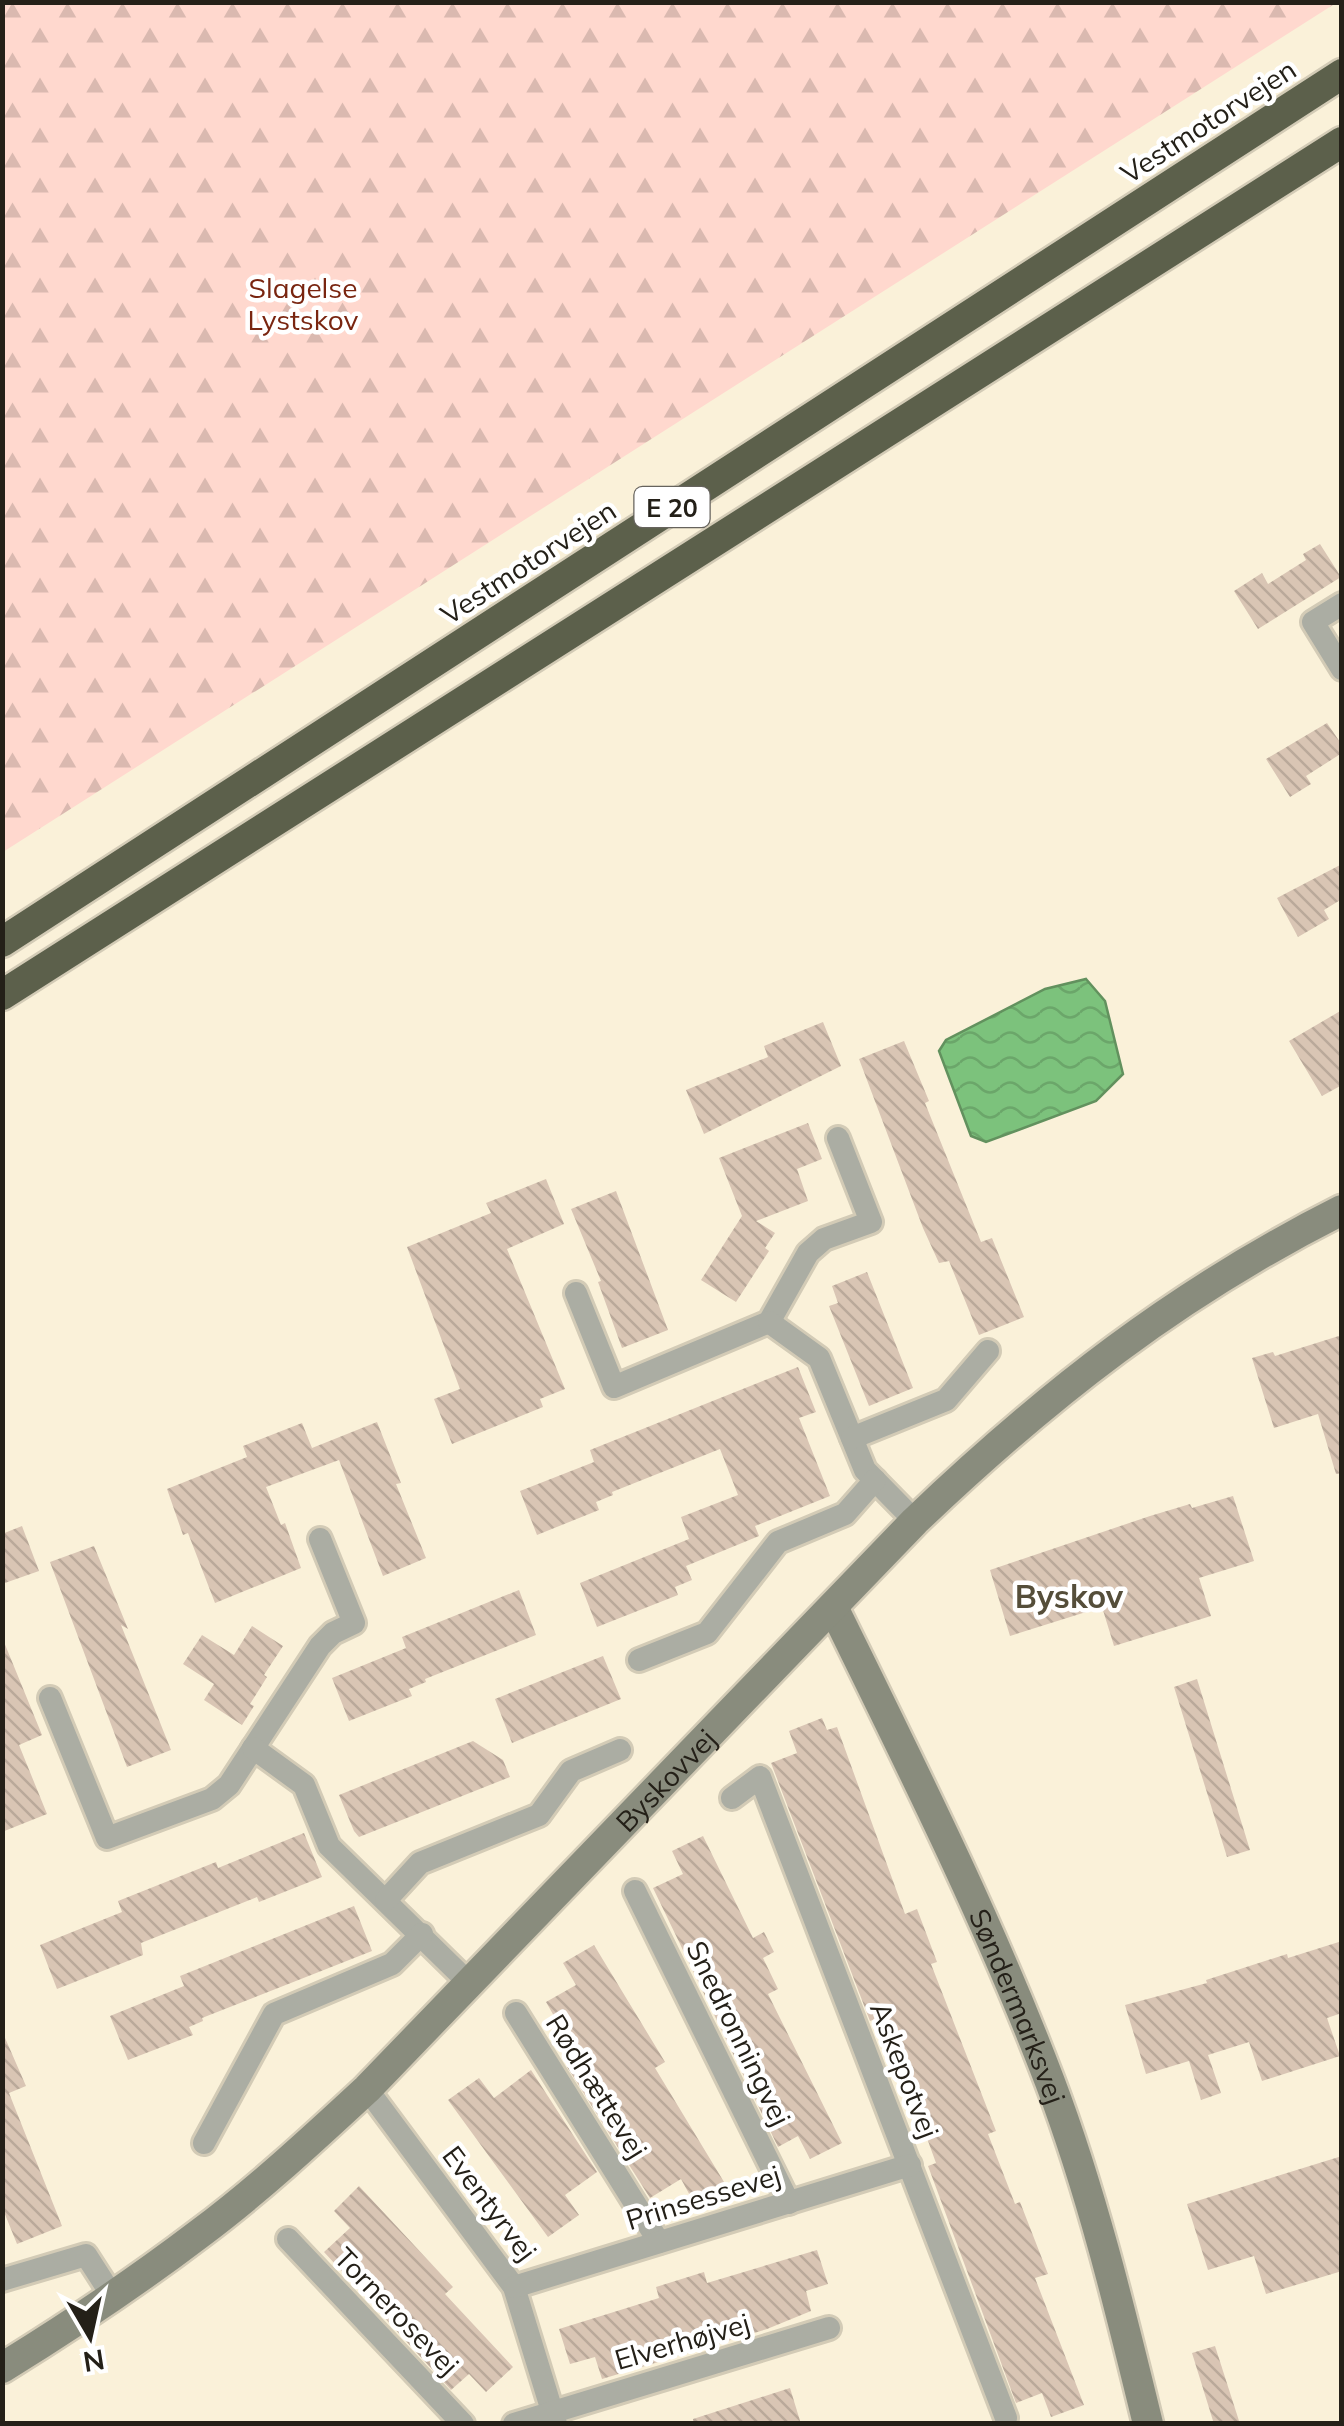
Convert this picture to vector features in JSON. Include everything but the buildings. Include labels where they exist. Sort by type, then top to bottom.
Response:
[{"type":"highway","name":"Vestmotorvejen","points":[[2,942],[1342,74]]},
{"type":"highway","name":"E 20","points":[[2,995],[1342,142]]},
{"type":"main road","name":"Byskovvej","points":[[2,2368],[113,2297],[255,2189],[367,2089],[914,1521],[1061,1388],[1153,1321],[1270,1246],[1342,1210]]},
{"type":"main road","name":"Søndermarksvej","points":[[833,1607],[934,1814],[1050,2084],[1089,2196],[1148,2424]]},
{"type":"street","points":[[1342,604],[1313,622],[1342,670]]},
{"type":"street","points":[[576,1294],[614,1387],[769,1322],[808,1253],[824,1240],[871,1222],[838,1138]]},
{"type":"street","points":[[769,1322],[819,1358],[864,1470],[914,1521]]},
{"type":"street","points":[[852,1438],[946,1400],[988,1351]]},
{"type":"street","points":[[639,1660],[708,1633],[778,1542],[845,1514],[875,1480]]},
{"type":"street","points":[[50,1698],[107,1838],[212,1799],[229,1785],[320,1646],[333,1633],[354,1623],[320,1539]]},
{"type":"street","points":[[253,1748],[304,1785],[329,1846],[470,1984]]},
{"type":"street","points":[[386,1900],[420,1862],[539,1815],[570,1771],[620,1750]]},
{"type":"street","name":"Askepotvej","points":[[732,1798],[760,1776],[1006,2418]]},
{"type":"street","name":"Snedronningvej","points":[[634,1891],[789,2202]]},
{"type":"street","points":[[204,2143],[274,2014],[392,1964],[422,1934]]},
{"type":"street","name":"Rødhættevej","points":[[516,2014],[659,2242]]},
{"type":"street","name":"Eventyrvej","points":[[367,2089],[514,2286],[554,2417]]},
{"type":"street","name":"Prinsessevej","points":[[514,2286],[910,2166]]},
{"type":"street","name":"Tornerosevej","points":[[288,2240],[463,2424]]},
{"type":"street","points":[[2,2280],[86,2256],[113,2297]]},
{"type":"street","name":"Elverhøjvej","points":[[554,2417],[829,2328]]},
{"type":"street","points":[[514,2424],[554,2417]]},
{"type":"green space","name":"Slagelse Lystskov","points":[[3,2],[1336,2],[1336,3],[3,852]]},
{"type":"water","points":[[1086,979],[1105,1001],[1123,1074],[1096,1101],[986,1142],[971,1136],[939,1051],[946,1040],[1045,989]]},
{"type":"district","name":"Byskov","points":[[1069,1596]]}]
